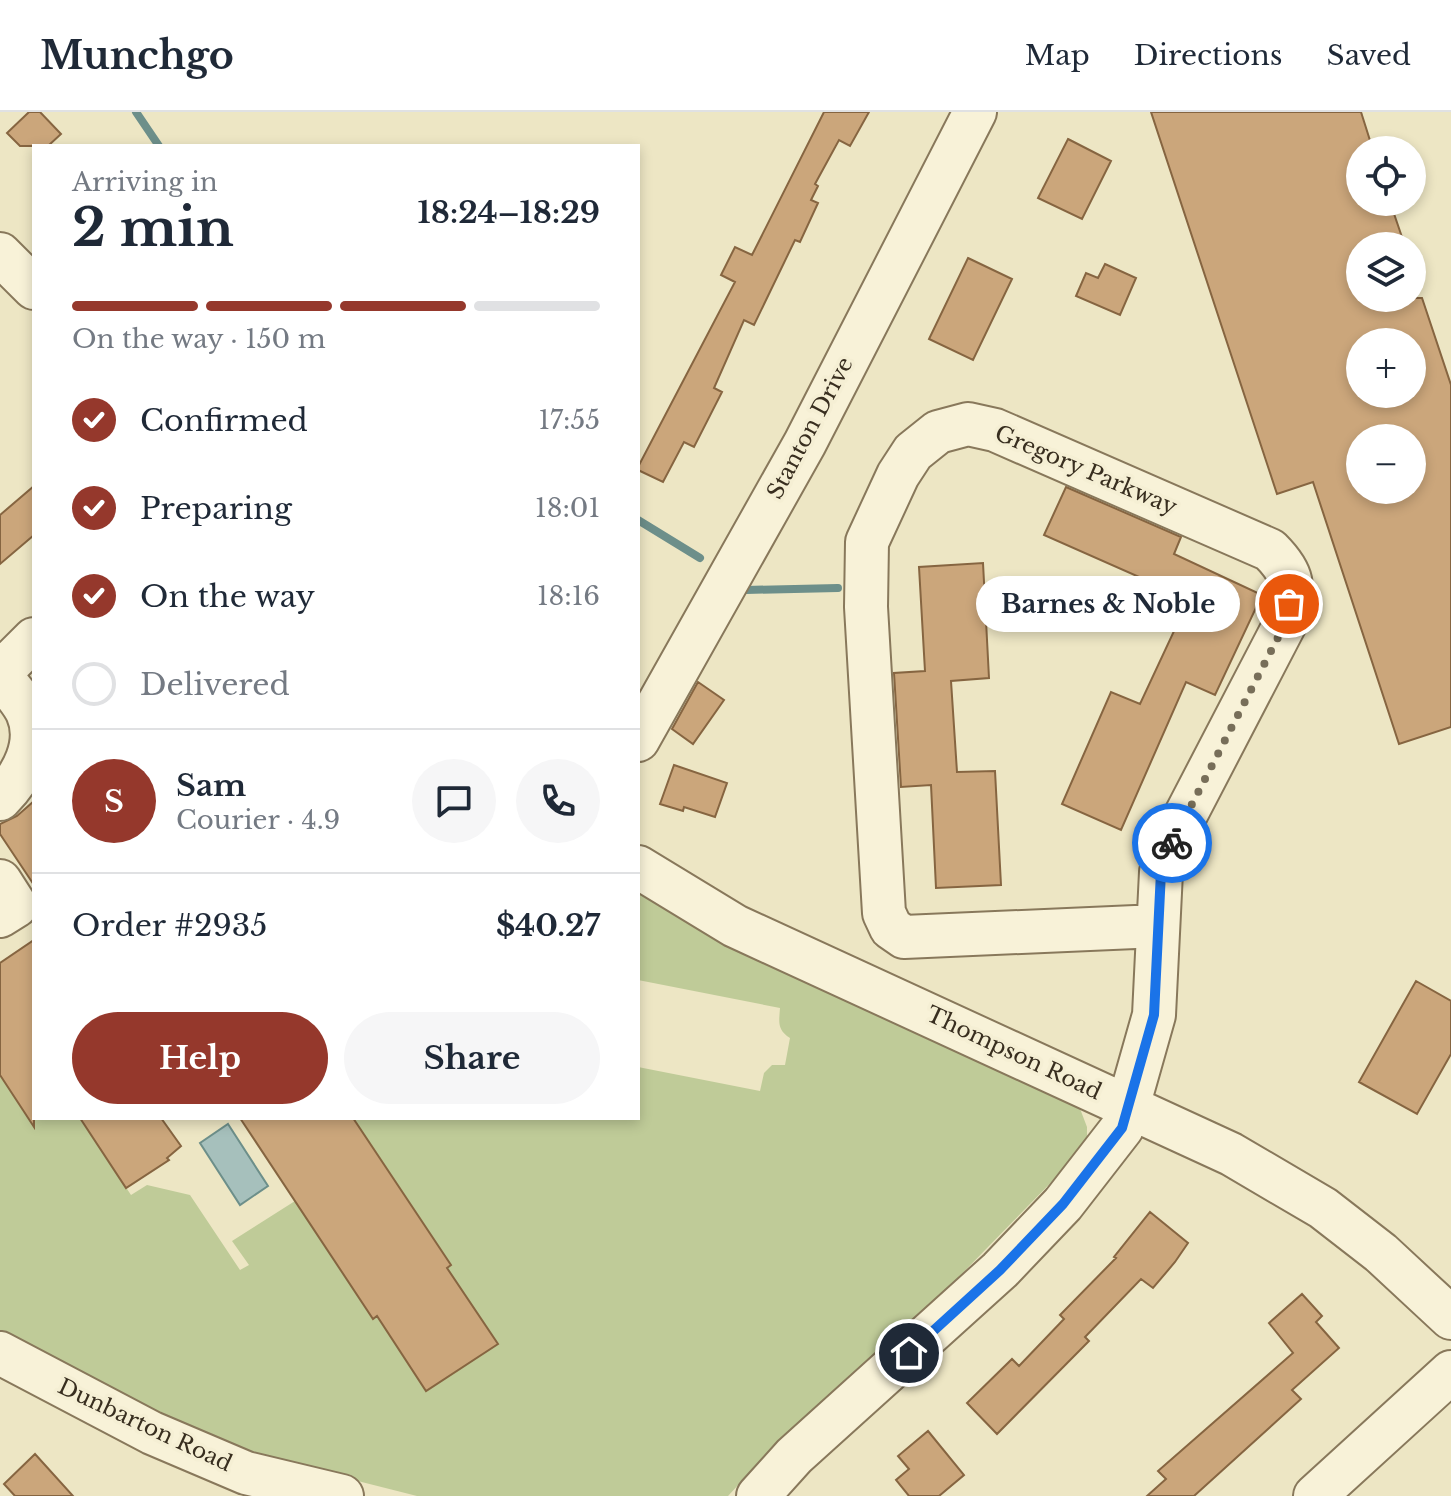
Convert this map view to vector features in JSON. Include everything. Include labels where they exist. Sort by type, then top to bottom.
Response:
[{"type":"street","name":"Stanton Drive","points":[[640,736],[805,443],[975,112]]},
{"type":"street","points":[[0,254],[32,286]]},
{"type":"street","name":"Gregory Parkway","points":[[758,1496],[794,1456],[1000,1270],[1063,1204],[1122,1128],[1154,1015],[1161,872],[1170,845],[1287,620],[1292,588],[1287,567],[1270,550],[995,430],[968,424],[938,432],[913,452],[898,475],[867,542],[866,607],[884,913],[891,928],[904,937],[1158,926]]},
{"type":"street","points":[[0,799],[10,789],[32,749],[27,713],[0,674],[32,641]]},
{"type":"street","name":"Thompson Road","points":[[640,868],[735,926],[1231,1154],[1323,1208],[1381,1253],[1451,1318]]},
{"type":"street","points":[[0,881],[16,906],[0,916]]},
{"type":"street","name":"Dunbarton Road","points":[[0,1353],[152,1433],[239,1484],[342,1496]]},
{"type":"street","points":[[1315,1496],[1451,1372]]},
{"type":"green space","points":[[640,894],[726,940],[1079,1106],[1087,1127],[1087,1137],[1068,1165],[948,1288],[776,1444],[728,1496],[417,1496],[259,1456],[182,1428],[0,1331],[0,1075],[25,1114],[32,1109],[32,1120],[81,1120],[131,1195],[147,1185],[190,1195],[240,1270],[249,1265],[232,1241],[295,1201],[373,1318],[377,1316],[427,1391],[498,1344],[447,1268],[451,1265],[354,1120],[640,1120],[640,1067],[760,1091],[764,1073],[772,1065],[785,1065],[790,1038],[781,1029],[780,1008],[640,980]]},
{"type":"water","points":[[228,1124],[268,1186],[240,1205],[200,1143]]},
{"type":"building","points":[[29,112],[40,112],[61,134],[50,144],[20,146],[7,133]]},
{"type":"building","points":[[824,112],[869,112],[850,146],[839,140],[815,184],[818,186],[811,200],[818,203],[800,242],[795,240],[754,325],[744,320],[714,388],[722,392],[694,447],[684,442],[663,482],[640,471],[640,463],[735,282],[721,275],[735,247],[752,255]]},
{"type":"building","points":[[1151,112],[1361,112],[1369,136],[1346,136],[1346,216],[1395,216],[1400,232],[1346,232],[1346,312],[1426,310],[1451,385],[1451,727],[1399,744],[1313,482],[1277,494]]},
{"type":"building","points":[[1068,139],[1111,161],[1082,219],[1038,198]]},
{"type":"building","points":[[968,258],[1012,279],[973,360],[929,339]]},
{"type":"building","points":[[1105,264],[1136,278],[1120,315],[1076,296],[1086,273],[1098,278]]},
{"type":"building","points":[[1066,487],[1181,537],[1174,554],[1262,595],[1215,695],[1186,682],[1121,830],[1062,804],[1111,692],[1140,704],[1189,599],[1044,535]]},
{"type":"building","points":[[32,488],[32,537],[0,564],[0,515]]},
{"type":"building","points":[[983,563],[989,678],[951,681],[957,772],[995,771],[1001,885],[936,888],[931,785],[901,787],[894,673],[925,671],[919,567]]},
{"type":"building","points":[[698,682],[724,700],[693,744],[672,729]]},
{"type":"building","points":[[674,765],[727,783],[715,817],[684,807],[683,811],[660,804]]},
{"type":"building","points":[[32,803],[32,882],[0,834],[0,824],[17,816]]},
{"type":"building","points":[[32,941],[34,1127],[0,1075],[0,963]]},
{"type":"building","points":[[1416,981],[1451,1001],[1451,1054],[1417,1114],[1359,1082]]},
{"type":"building","points":[[81,1120],[162,1120],[181,1146],[167,1158],[169,1160],[126,1188]]},
{"type":"building","points":[[241,1120],[354,1120],[451,1265],[447,1268],[498,1344],[426,1391],[377,1316],[373,1319]]},
{"type":"building","points":[[1150,1212],[1188,1243],[1175,1262],[1153,1288],[1141,1279],[1085,1337],[1089,1341],[997,1434],[967,1403],[1012,1359],[1019,1366],[1064,1319],[1060,1315],[1116,1258]]},
{"type":"building","points":[[1302,1294],[1322,1316],[1316,1322],[1339,1348],[1292,1390],[1301,1399],[1194,1496],[1147,1496],[1166,1479],[1158,1471],[1293,1353],[1269,1323]]},
{"type":"building","points":[[928,1431],[964,1475],[939,1496],[909,1496],[896,1480],[909,1469],[898,1456]]},
{"type":"building","points":[[35,1454],[73,1496],[15,1496],[4,1484]]},
{"type":"waterway","points":[[136,112],[158,144]]},
{"type":"waterway","points":[[640,521],[700,558]]},
{"type":"waterway","points":[[746,590],[838,588]]},
{"type":"way so far","points":[[1172,843],[1287,620],[1289,604]]},
{"type":"place","name":"Barnes & Noble","points":[[1289,604]]},
{"type":"route","points":[[909,1353],[1000,1270],[1063,1204],[1122,1128],[1154,1015],[1161,872],[1172,843]]}]
